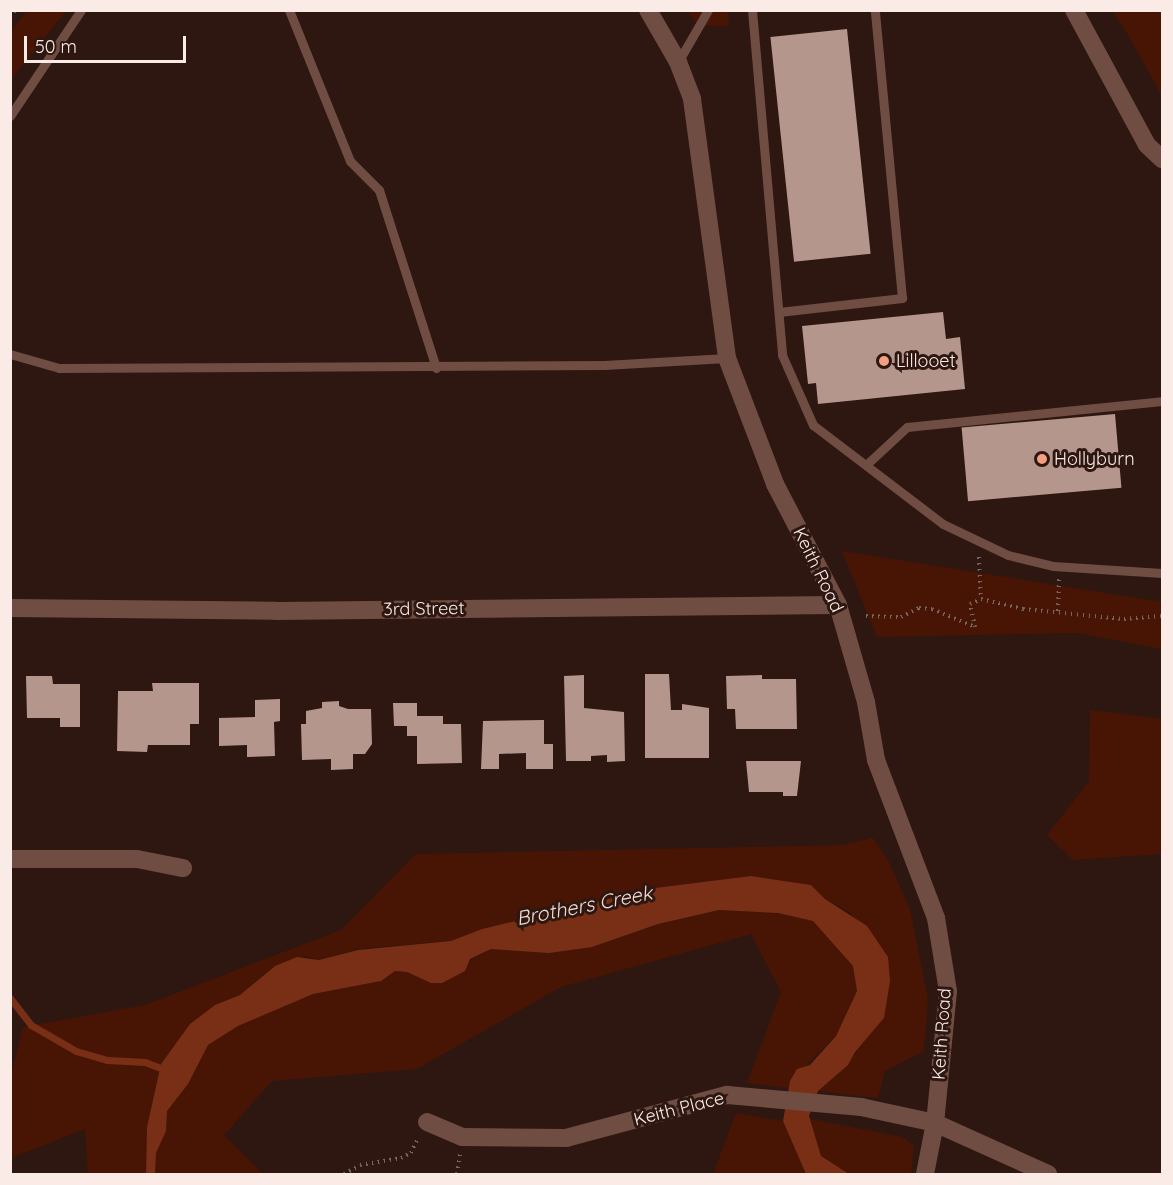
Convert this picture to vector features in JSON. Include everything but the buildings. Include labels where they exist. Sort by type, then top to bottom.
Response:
[{"type":"street","name":"Keith Road","points":[[648,10],[678,62],[692,99],[727,358],[775,484],[838,605],[866,702],[876,760],[936,918],[948,991],[935,1123],[925,1174]]},
{"type":"street","points":[[1074,10],[1147,145],[1162,159]]},
{"type":"street","name":"3rd Street","points":[[10,608],[276,611],[838,605]]},
{"type":"street","points":[[10,860],[137,858],[183,868]]},
{"type":"street","name":"Keith Place","points":[[427,1122],[462,1137],[566,1138],[727,1095],[861,1107],[935,1123],[1048,1174]]},
{"type":"lane","points":[[10,116],[81,10]]},
{"type":"lane","points":[[290,10],[350,161],[379,190],[436,368]]},
{"type":"lane","points":[[678,62],[708,10]]},
{"type":"lane","points":[[752,10],[782,355],[813,425],[943,524],[1008,555],[1059,566],[1162,573]]},
{"type":"lane","points":[[778,312],[902,298],[875,10]]},
{"type":"lane","points":[[10,354],[59,368],[436,368],[604,365],[727,358]]},
{"type":"lane","points":[[867,464],[907,427],[1162,401]]},
{"type":"path","points":[[10,17],[15,10]]},
{"type":"path","points":[[979,541],[981,598]]},
{"type":"path","points":[[1058,611],[1059,566]]},
{"type":"path","points":[[866,616],[902,617],[926,609],[975,627],[970,604],[981,598],[1023,609],[1124,619],[1162,616]]},
{"type":"path","points":[[344,1174],[360,1165],[375,1164],[411,1153],[427,1122]]},
{"type":"shaded area","points":[[27,11],[66,11],[11,79],[11,31]]},
{"type":"shaded area","points":[[688,11],[728,11],[729,26],[698,25]]},
{"type":"shaded area","points":[[1113,11],[1162,11],[1162,96],[1128,35]]},
{"type":"shaded area","points":[[842,551],[1162,602],[1162,649],[1077,633],[877,637]]},
{"type":"shaded area","points":[[1090,710],[1162,719],[1162,854],[1073,860],[1047,835],[1089,781]]},
{"type":"shaded area","points":[[873,838],[888,860],[910,909],[928,1000],[924,1051],[885,1071],[878,1098],[818,1091],[848,1065],[855,1052],[884,1018],[851,913],[825,899],[811,885],[751,876],[655,888],[482,929],[451,941],[358,949],[319,960],[305,956],[275,966],[240,995],[215,1005],[190,1024],[161,1064],[147,1127],[146,1174],[88,1174],[85,1129],[11,1158],[11,1076],[23,1027],[145,1005],[341,930],[416,854],[841,845]]},
{"type":"shaded area","points":[[719,910],[778,913],[813,921],[853,966],[857,990],[836,1036],[790,1081],[789,1088],[747,1083],[781,992],[751,934],[561,987],[417,1069],[272,1081],[224,1135],[263,1174],[155,1174],[156,1153],[166,1131],[167,1111],[188,1084],[208,1045],[238,1026],[313,994],[380,981],[395,971],[407,972],[431,983],[491,949],[592,947],[658,924]]},
{"type":"shaded area","points":[[736,1113],[783,1121],[806,1174],[713,1174]]},
{"type":"shaded area","points":[[810,1119],[903,1137],[914,1146],[911,1174],[849,1174],[821,1156]]},
{"type":"water","name":"Brothers Creek","points":[[751,876],[811,885],[825,899],[867,926],[888,957],[890,981],[884,1018],[855,1052],[848,1065],[818,1091],[809,1116],[821,1156],[849,1174],[806,1174],[783,1121],[790,1081],[797,1069],[810,1065],[836,1036],[857,991],[853,966],[813,921],[778,913],[719,910],[658,924],[592,947],[549,953],[491,949],[470,959],[465,971],[442,983],[431,983],[407,972],[395,971],[381,981],[313,994],[238,1026],[208,1045],[188,1084],[167,1111],[166,1131],[156,1153],[155,1174],[146,1174],[147,1127],[161,1064],[190,1024],[215,1005],[240,995],[275,966],[297,957],[319,960],[358,950],[451,941],[482,929],[655,888]]},
{"type":"waterway","points":[[10,998],[31,1025],[76,1051],[107,1060],[145,1062],[168,1071]]},
{"type":"place","name":"Lillooet","points":[[884,361]]},
{"type":"place","name":"Hollyburn","points":[[1042,459]]}]
